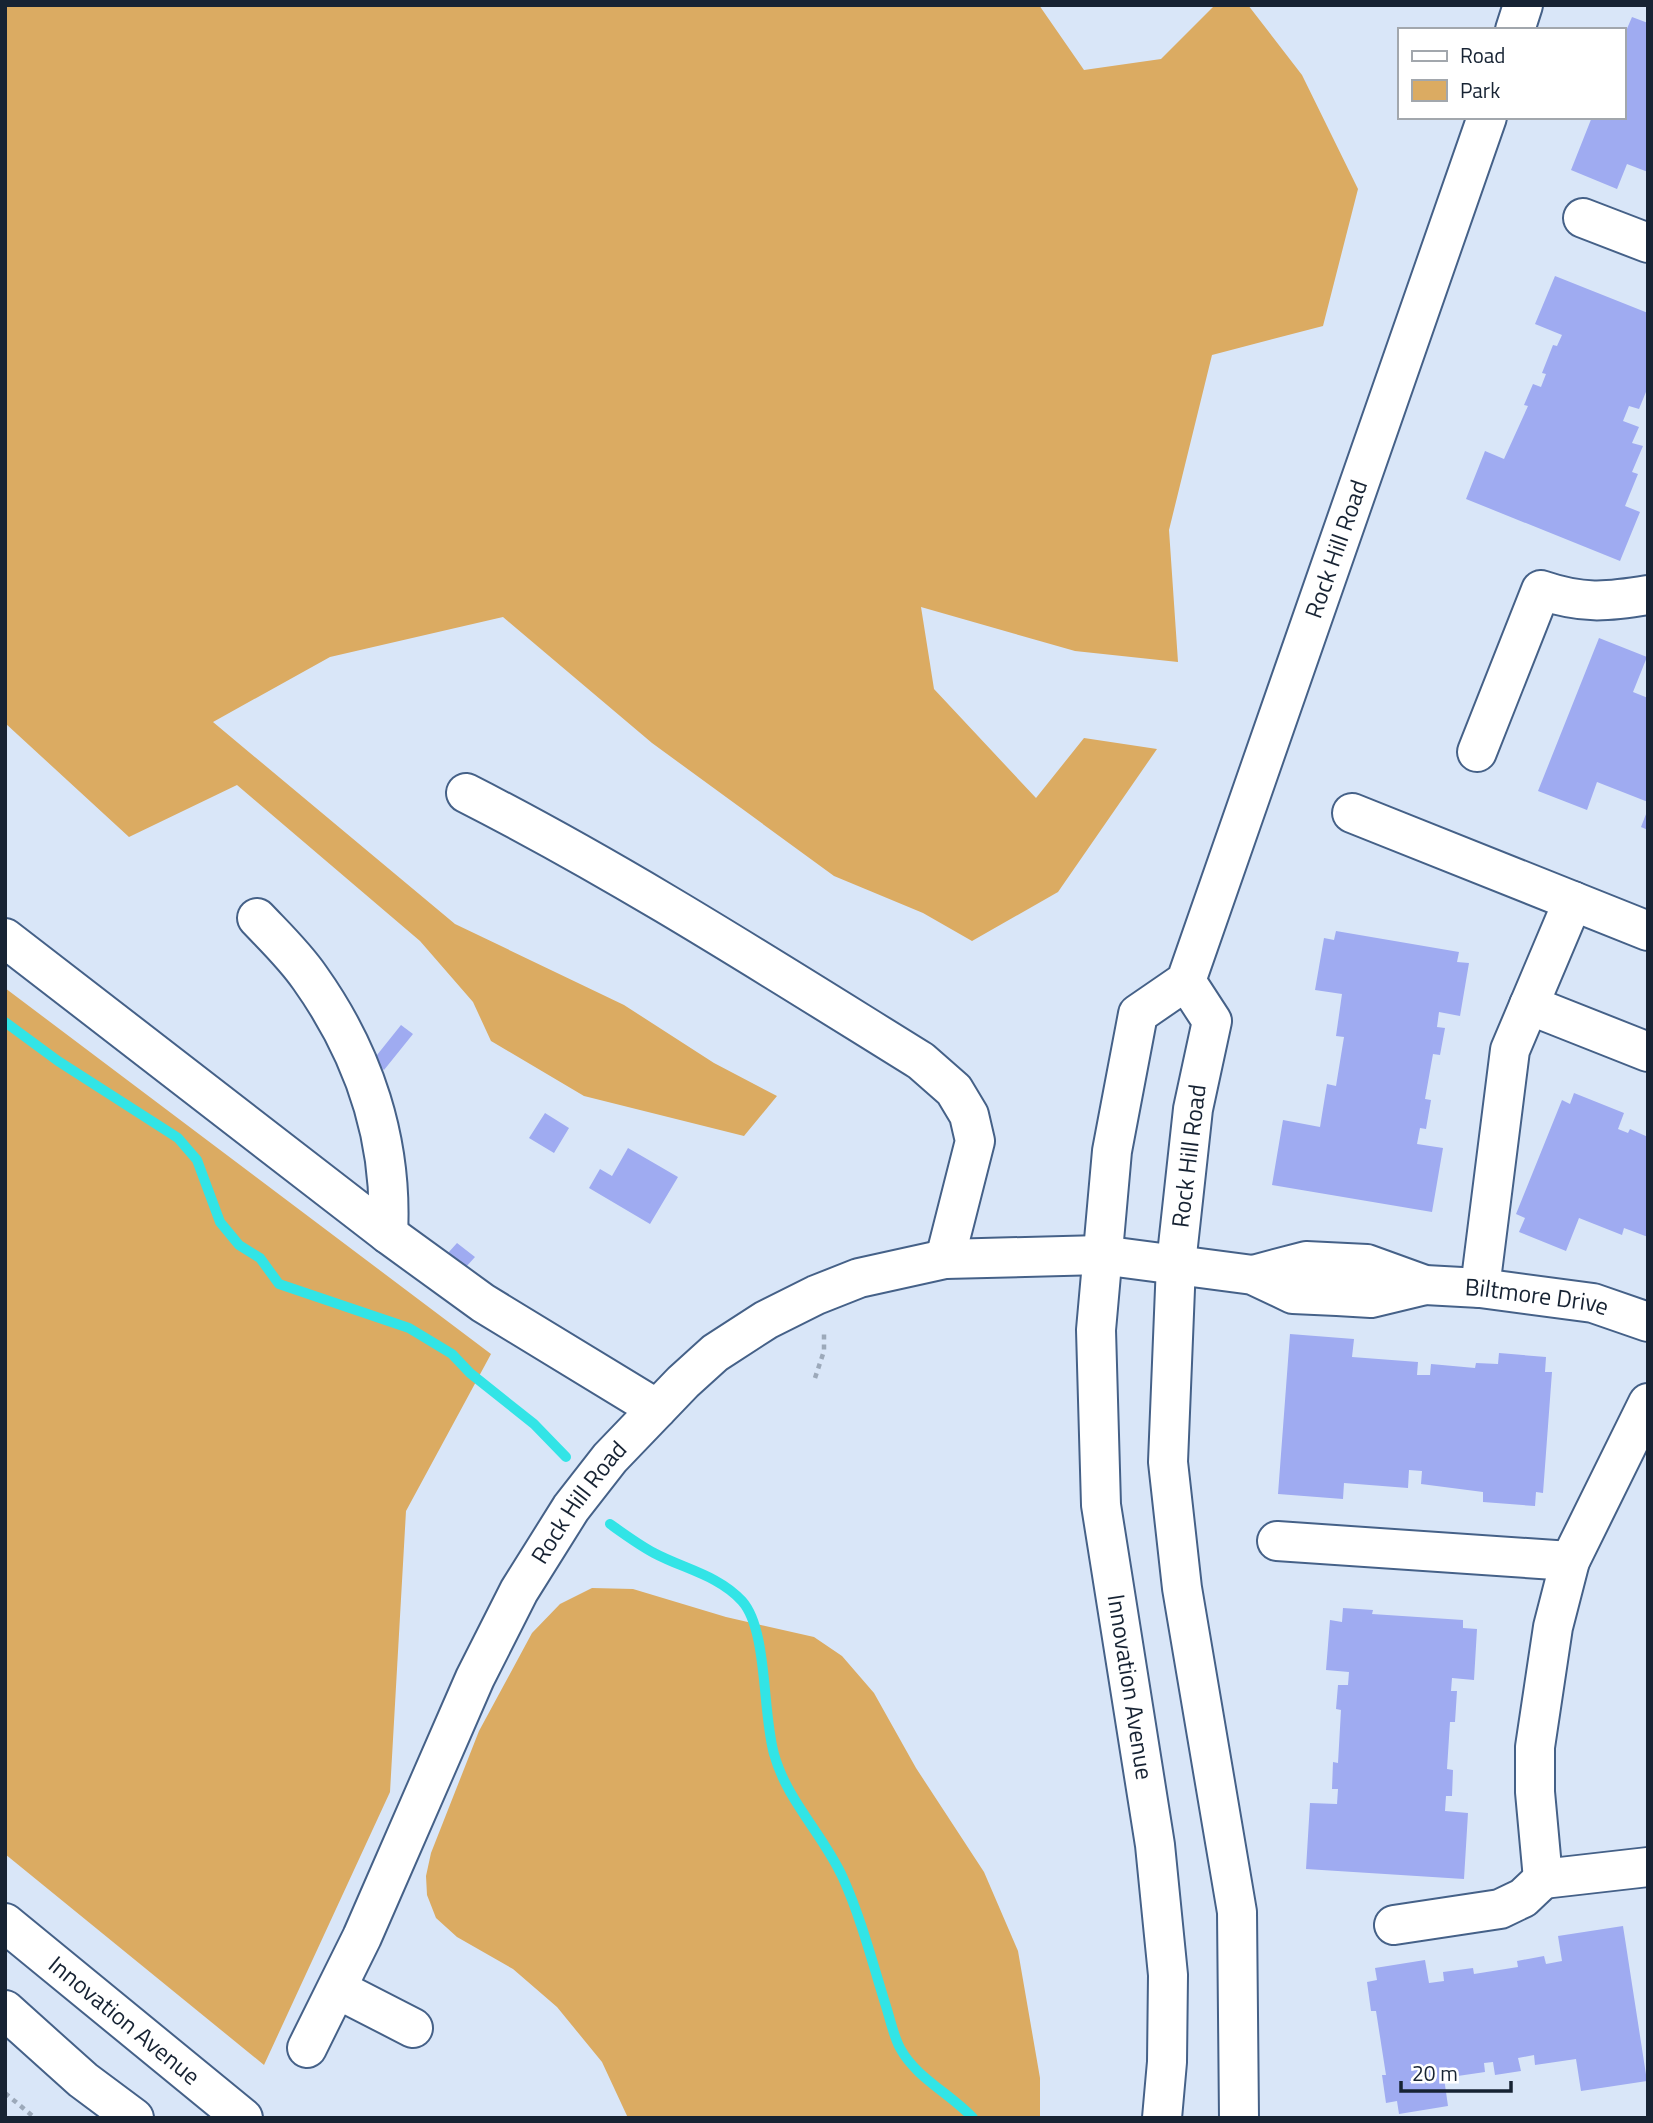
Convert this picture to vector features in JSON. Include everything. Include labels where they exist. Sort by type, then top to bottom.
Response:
[{"type":"street","points":[[1516,28],[1523,5]]},
{"type":"street","name":"Rock Hill Road","points":[[307,2048],[337,1989],[475,1678],[519,1591],[571,1508],[610,1458],[715,1353],[766,1320],[859,1278],[945,1259],[1101,1255],[1176,1265],[1193,1109],[1212,1021],[1186,981],[1486,119]]},
{"type":"street","points":[[1583,218],[1648,243]]},
{"type":"street","points":[[1477,752],[1541,590],[1571,600],[1604,603],[1648,595]]},
{"type":"street","points":[[466,793],[553,837],[673,907],[920,1062],[954,1090],[969,1115],[975,1141],[945,1259]]},
{"type":"street","points":[[1352,813],[1648,931]]},
{"type":"street","points":[[1480,1288],[1510,1050],[1573,901]]},
{"type":"street","points":[[257,918],[309,976],[349,1041],[376,1112],[390,1193],[387,1234]]},
{"type":"street","points":[[5,939],[387,1234],[483,1303],[657,1409]]},
{"type":"street","points":[[1101,1255],[1112,1151],[1138,1014],[1186,981]]},
{"type":"street","points":[[1529,1005],[1648,1052]]},
{"type":"street","name":"Innovation Avenue","points":[[1101,1255],[1096,1330],[1101,1505],[1155,1845],[1167,1962],[1167,2062],[1162,2118]]},
{"type":"street","name":"Biltmore Drive","points":[[1176,1265],[1253,1275],[1306,1261],[1367,1264],[1424,1285],[1480,1288],[1593,1303],[1648,1322]]},
{"type":"street","points":[[1176,1265],[1168,1462],[1186,1614],[1237,1913],[1239,2118]]},
{"type":"street","points":[[1543,1879],[1535,1792],[1535,1747],[1553,1627],[1570,1561],[1648,1403]]},
{"type":"street","points":[[1278,1541],[1570,1561]]},
{"type":"street","points":[[1394,1925],[1500,1909],[1523,1898],[1543,1879],[1648,1867]]},
{"type":"street","name":"Innovation Avenue","points":[[5,1923],[243,2118]]},
{"type":"street","points":[[337,1989],[413,2028]]},
{"type":"street","points":[[5,2010],[83,2080],[134,2118]]},
{"type":"path","points":[[5,2093],[36,2118]]},
{"type":"green space","points":[[5,5],[1039,5],[1084,70],[1161,59],[1215,5],[1248,5],[1302,75],[1358,189],[1323,326],[1212,355],[1169,530],[1178,662],[1075,651],[921,607],[934,689],[1036,798],[1084,738],[1157,749],[1058,892],[972,941],[923,913],[834,876],[652,743],[503,617],[330,657],[213,722],[455,924],[624,1005],[714,1063],[777,1096],[744,1136],[584,1096],[491,1041],[473,1002],[420,941],[237,785],[129,837],[5,723]]},
{"type":"green space","points":[[5,988],[491,1354],[406,1511],[390,1792],[264,2065],[5,1854]]},
{"type":"green space","points":[[592,1588],[633,1589],[726,1617],[814,1637],[842,1656],[874,1693],[916,1768],[984,1872],[1018,1951],[1040,2078],[1040,2118],[628,2118],[602,2062],[557,2007],[513,1969],[457,1937],[436,1918],[427,1895],[426,1876],[431,1853],[479,1731],[532,1633],[560,1604]]},
{"type":"building","points":[[1632,17],[1648,23],[1648,172],[1627,164],[1617,189],[1571,170],[1591,119],[1625,119],[1625,33]]},
{"type":"building","points":[[1555,276],[1648,313],[1648,387],[1639,409],[1629,406],[1623,421],[1639,427],[1632,443],[1643,446],[1632,472],[1638,474],[1625,506],[1640,512],[1620,561],[1466,499],[1485,451],[1504,459],[1528,406],[1524,405],[1533,384],[1541,387],[1546,374],[1542,373],[1553,345],[1557,346],[1562,335],[1535,324]]},
{"type":"building","points":[[1599,638],[1647,657],[1633,692],[1648,698],[1648,802],[1597,782],[1587,810],[1538,791]]},
{"type":"building","points":[[1648,809],[1648,830],[1641,827]]},
{"type":"building","points":[[1336,931],[1459,952],[1457,962],[1469,963],[1460,1016],[1439,1012],[1437,1027],[1445,1028],[1440,1055],[1433,1054],[1425,1099],[1431,1100],[1426,1129],[1420,1128],[1417,1144],[1443,1148],[1432,1212],[1272,1185],[1283,1120],[1320,1127],[1327,1084],[1336,1086],[1344,1037],[1336,1036],[1342,994],[1315,990],[1324,938],[1334,940]]},
{"type":"building","points":[[401,1025],[413,1034],[384,1070],[373,1060]]},
{"type":"building","points":[[1574,1093],[1624,1113],[1618,1129],[1628,1133],[1630,1129],[1648,1137],[1648,1237],[1624,1228],[1622,1235],[1579,1218],[1566,1251],[1519,1232],[1525,1218],[1516,1214],[1562,1100],[1570,1104]]},
{"type":"building","points":[[545,1113],[569,1128],[554,1153],[529,1138]]},
{"type":"building","points":[[628,1148],[678,1177],[650,1224],[589,1188],[600,1169],[612,1176]]},
{"type":"building","points":[[457,1243],[475,1257],[465,1268],[448,1253]]},
{"type":"building","points":[[1290,1334],[1354,1339],[1352,1357],[1418,1362],[1417,1375],[1430,1375],[1431,1364],[1475,1368],[1476,1363],[1498,1364],[1499,1353],[1546,1357],[1545,1372],[1552,1372],[1543,1493],[1536,1492],[1535,1506],[1483,1502],[1483,1492],[1421,1484],[1422,1471],[1409,1470],[1408,1488],[1344,1483],[1343,1499],[1278,1494]]},
{"type":"building","points":[[1343,1608],[1373,1610],[1372,1614],[1463,1620],[1463,1628],[1477,1629],[1474,1680],[1452,1678],[1451,1691],[1457,1691],[1455,1722],[1450,1722],[1447,1769],[1453,1770],[1452,1796],[1446,1796],[1445,1811],[1468,1813],[1464,1879],[1306,1869],[1310,1803],[1337,1804],[1338,1789],[1332,1789],[1333,1762],[1338,1763],[1341,1710],[1336,1709],[1338,1685],[1348,1685],[1349,1672],[1326,1670],[1330,1620],[1342,1622]]},
{"type":"building","points":[[1623,1926],[1647,2081],[1581,2091],[1576,2059],[1535,2065],[1534,2055],[1518,2058],[1521,2071],[1495,2075],[1493,2062],[1484,2063],[1485,2072],[1444,2078],[1448,2106],[1399,2114],[1397,2101],[1386,2103],[1382,2075],[1386,2075],[1376,2011],[1371,2011],[1367,1982],[1377,1980],[1375,1968],[1425,1960],[1429,1983],[1444,1981],[1443,1972],[1473,1968],[1474,1974],[1518,1967],[1517,1961],[1544,1956],[1546,1964],[1562,1961],[1558,1936]]},
{"type":"waterway","points":[[5,1022],[58,1061],[178,1138],[197,1160],[220,1222],[239,1245],[260,1258],[279,1284],[409,1328],[452,1354],[470,1373],[534,1424],[566,1457]]},
{"type":"waterway","points":[[610,1524],[654,1553],[700,1573],[733,1592],[750,1614],[760,1651],[774,1754],[787,1787],[843,1878],[861,1924],[893,2032],[907,2059],[915,2068],[973,2118]]}]
